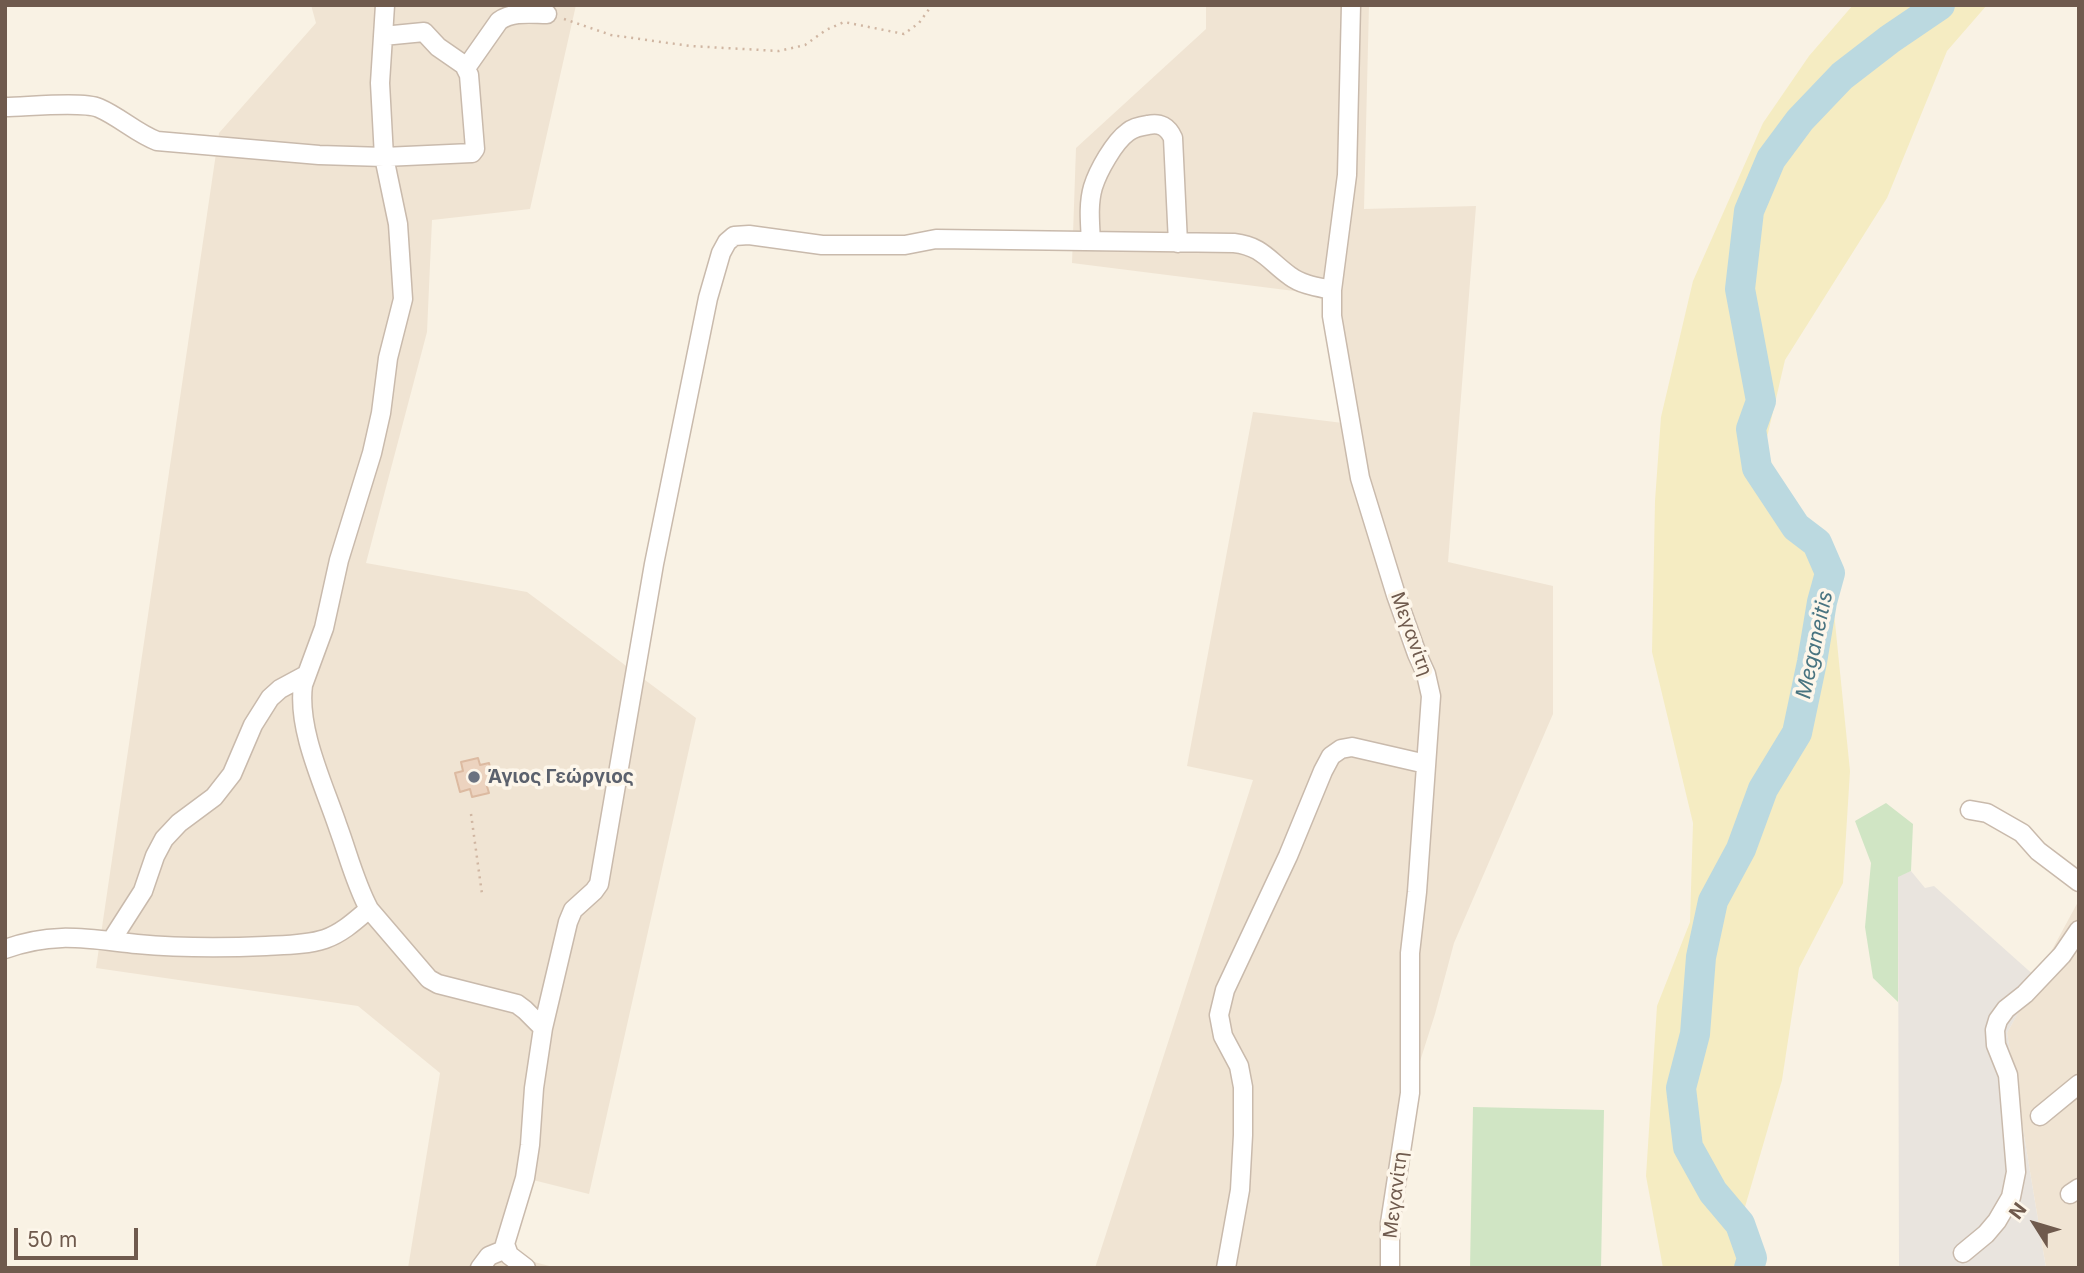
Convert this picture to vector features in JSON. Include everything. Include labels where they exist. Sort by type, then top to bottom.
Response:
[{"type":"street","points":[[385,5],[380,83],[384,157],[398,224],[403,299],[387,358],[382,406],[372,453],[339,560],[324,628],[306,675],[302,695],[307,733],[369,909],[429,979],[439,985],[517,1004],[543,1028]]},
{"type":"street","name":"Μεγανίτη","points":[[1351,5],[1347,175],[1332,290],[1334,334],[1360,478],[1396,595],[1429,686],[1431,710],[1410,953],[1410,1093],[1390,1223],[1390,1268]]},
{"type":"street","points":[[466,68],[504,17],[514,14],[547,14]]},
{"type":"street","points":[[5,107],[96,107],[157,141],[279,152],[384,157],[472,153],[475,149],[469,75],[466,68],[438,47],[425,32],[383,36]]},
{"type":"street","points":[[1091,241],[1090,199],[1101,168],[1126,133],[1137,127],[1153,124],[1162,125],[1169,130],[1173,138],[1178,243]]},
{"type":"street","points":[[526,1268],[512,1259],[506,1249],[505,1239],[525,1178],[543,1028],[570,916],[599,884],[656,551],[708,298],[721,253],[727,242],[734,236],[749,235],[822,245],[905,245],[936,239],[1244,244],[1264,253],[1300,282],[1332,290]]},
{"type":"street","points":[[111,941],[143,891],[164,839],[179,823],[214,797],[232,774],[253,725],[270,698],[280,689],[306,675]]},
{"type":"street","points":[[1226,1268],[1240,1190],[1243,1087],[1239,1066],[1223,1036],[1219,1015],[1225,990],[1240,962],[1331,756],[1341,749],[1352,747],[1426,764]]},
{"type":"street","points":[[1970,810],[1987,813],[2022,833],[2038,851],[2079,882]]},
{"type":"street","points":[[5,950],[34,940],[64,937],[188,947],[294,944],[318,941],[333,935],[369,909]]},
{"type":"street","points":[[1963,1253],[1997,1222],[2011,1196],[2016,1172],[2008,1076],[1996,1045],[1995,1030],[1998,1020],[2062,955],[2079,930]]},
{"type":"street","points":[[2040,1116],[2079,1084]]},
{"type":"street","points":[[480,1268],[489,1256],[506,1249]]},
{"type":"path","points":[[547,14],[611,36],[690,46],[779,51],[805,45],[826,30],[844,22],[904,34],[919,23],[932,5]]},
{"type":"path","points":[[471,814],[482,894]]},
{"type":"shaded area","name":"Άγιος Γεώργιος","points":[[311,5],[576,5],[530,209],[432,220],[427,332],[366,563],[527,592],[696,718],[589,1194],[529,1179],[511,1234],[515,1257],[557,1268],[408,1268],[440,1073],[358,1006],[96,968],[219,133],[316,23]]},
{"type":"shaded area","points":[[1206,5],[1369,5],[1364,209],[1476,206],[1448,562],[1553,586],[1553,714],[1454,943],[1410,1093],[1390,1268],[1095,1268],[1253,780],[1187,766],[1253,412],[1343,423],[1326,295],[1072,263],[1076,148],[1206,29]]},
{"type":"shaded area","points":[[1911,871],[1925,888],[1934,886],[2037,978],[2007,1033],[2046,1268],[1899,1268],[1898,876]]},
{"type":"shaded area","points":[[2079,900],[2079,1268],[2046,1268],[2007,1033]]},
{"type":"green space","points":[[1886,803],[1913,824],[1911,871],[1898,877],[1898,1002],[1873,978],[1865,927],[1871,863],[1855,821]]},
{"type":"green space","points":[[1473,1107],[1604,1110],[1601,1268],[1470,1268]]},
{"type":"sand","points":[[1853,5],[1987,5],[1947,51],[1887,198],[1785,360],[1765,446],[1796,527],[1830,573],[1850,771],[1843,883],[1799,968],[1782,1080],[1740,1224],[1756,1268],[1663,1268],[1646,1176],[1657,1006],[1690,922],[1693,823],[1652,652],[1655,501],[1661,417],[1693,281],[1763,123],[1809,56]]},
{"type":"building","name":"Άγιος Γεώργιος","points":[[478,758],[480,765],[489,763],[493,781],[486,783],[489,793],[472,797],[470,789],[460,792],[455,773],[463,771],[461,762]]},
{"type":"waterway","name":"Meganeitis","points":[[1749,1268],[1752,1258],[1740,1224],[1713,1192],[1688,1147],[1681,1088],[1695,1034],[1701,957],[1713,901],[1741,849],[1763,789],[1797,733],[1830,573],[1817,543],[1796,527],[1757,468],[1751,429],[1761,401],[1740,289],[1749,211],[1771,159],[1800,120],[1842,76],[1940,5]]},
{"type":"place","name":"Άγιος Γεώργιος","points":[[474,777]]}]
